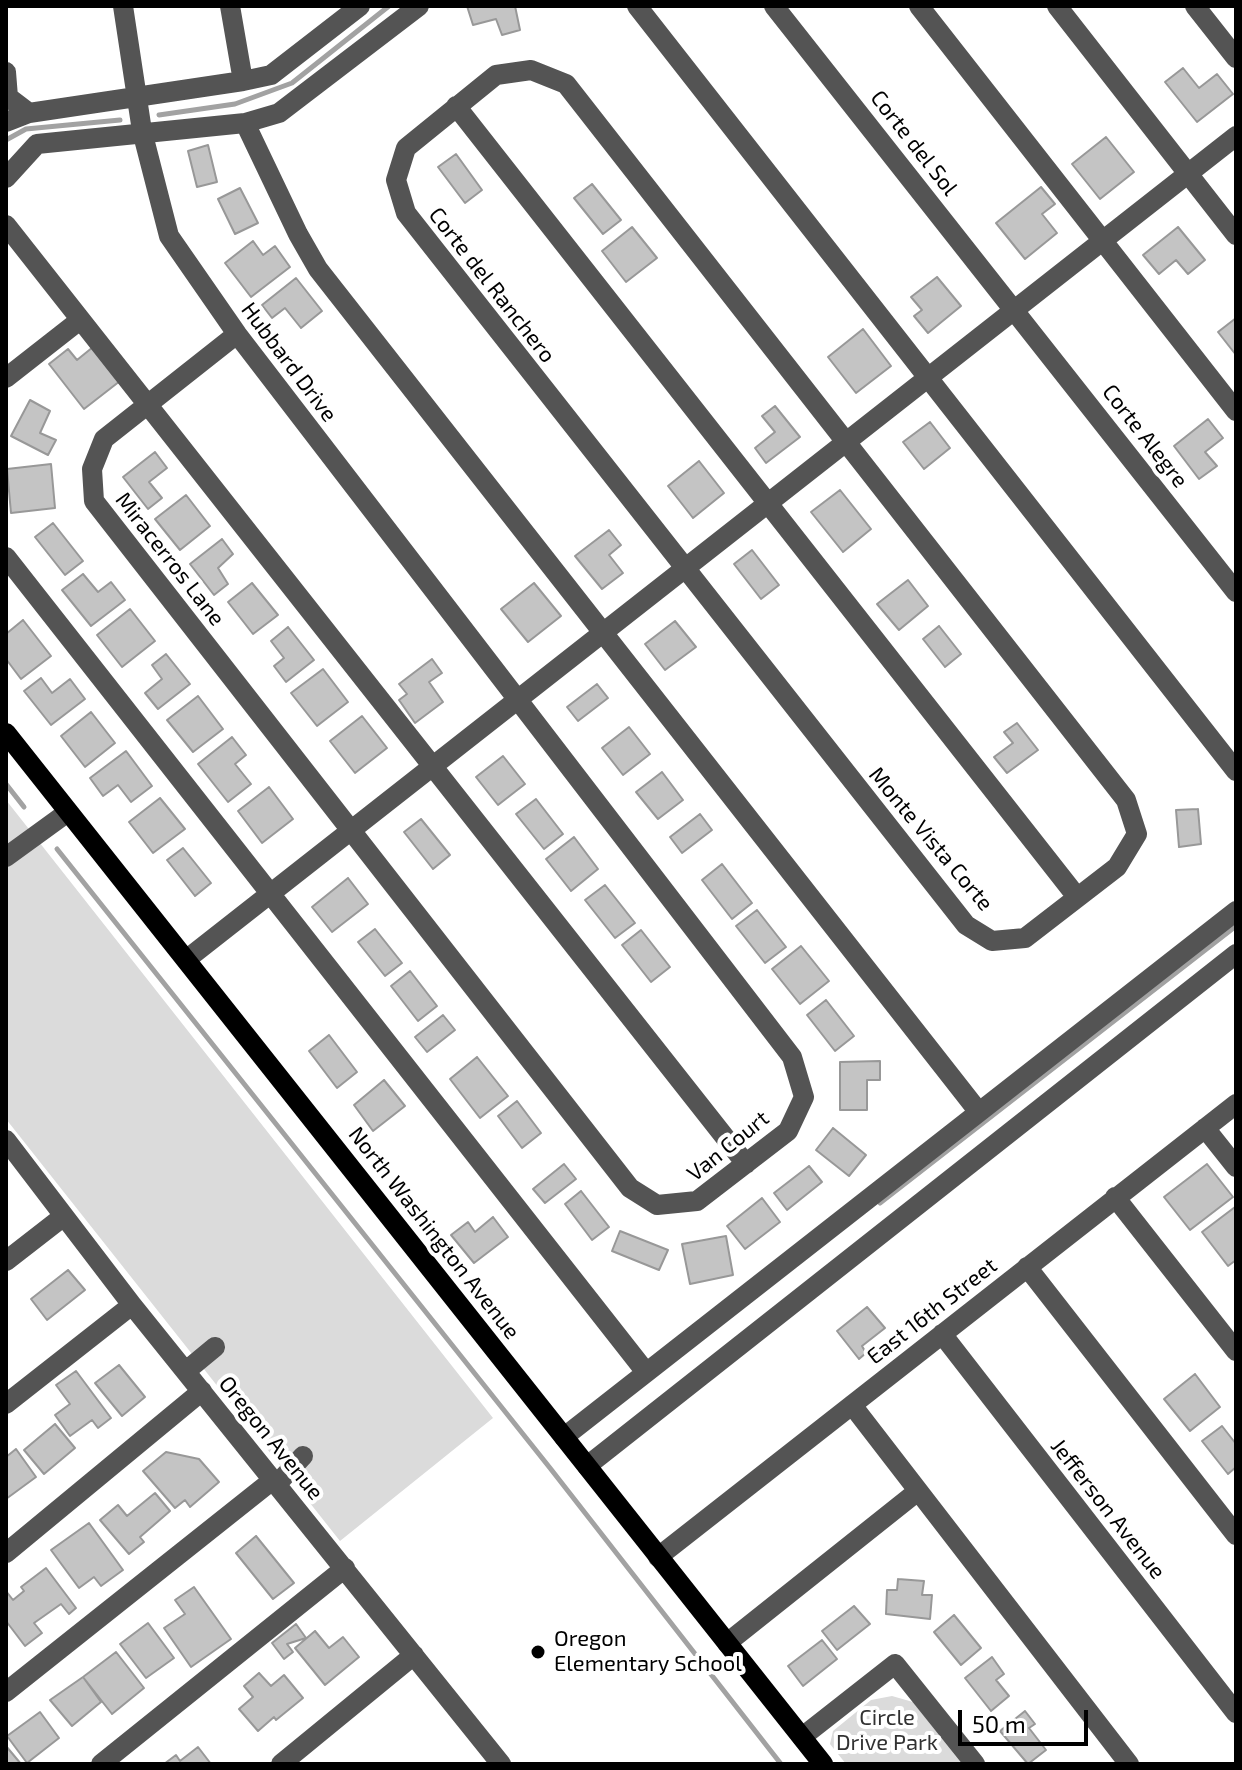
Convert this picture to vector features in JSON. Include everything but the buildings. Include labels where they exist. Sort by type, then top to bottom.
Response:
[{"type":"main road","name":"North Washington Avenue","points":[[6,733],[823,1764]]},
{"type":"street","name":"Hubbard Drive","points":[[123,6],[142,131],[169,236],[237,334],[517,701]]},
{"type":"street","points":[[230,6],[243,81]]},
{"type":"street","points":[[6,122],[29,113],[271,75],[360,6]]},
{"type":"street","points":[[6,178],[37,144],[245,123],[279,113],[419,6]]},
{"type":"street","points":[[637,6],[1236,771]]},
{"type":"street","name":"Corte del Sol","points":[[774,6],[1015,309]]},
{"type":"street","points":[[919,6],[1236,411]]},
{"type":"street","points":[[1057,6],[1236,235]]},
{"type":"street","points":[[1195,6],[1236,58]]},
{"type":"street","name":"Corte del Ranchero","points":[[684,569],[406,213],[396,180],[406,148],[456,106],[496,75],[531,70],[566,84],[848,441]]},
{"type":"street","points":[[6,72],[8,97],[29,113]]},
{"type":"street","points":[[456,106],[1077,897]]},
{"type":"street","points":[[245,123],[318,269],[978,1111]]},
{"type":"street","points":[[187,959],[1236,136]]},
{"type":"street","points":[[6,225],[746,1164]]},
{"type":"street","name":"Corte Alegre","points":[[1015,309],[1236,592]]},
{"type":"street","points":[[6,378],[80,320]]},
{"type":"street","name":"Miracerros Lane","points":[[237,334],[104,439],[92,469],[94,501],[351,831]]},
{"type":"street","name":"Monte Vista Corte","points":[[684,569],[966,925],[992,941],[1025,938],[1117,867],[1137,834],[1126,800],[848,441]]},
{"type":"street","points":[[6,557],[645,1371]]},
{"type":"street","name":"Van Court","points":[[351,831],[630,1188],[657,1205],[697,1201],[746,1164],[788,1131],[804,1097],[792,1057],[517,701]]},
{"type":"street","points":[[6,857],[68,812]]},
{"type":"street","points":[[564,1437],[1236,911]]},
{"type":"street","points":[[587,1466],[1236,954]]},
{"type":"street","name":"East 16th Street","points":[[658,1557],[1236,1104]]},
{"type":"street","points":[[1205,1128],[1236,1167]]},
{"type":"street","name":"Oregon Avenue","points":[[6,1140],[132,1305],[501,1764]]},
{"type":"street","points":[[1115,1197],[1236,1351]]},
{"type":"street","points":[[6,1261],[64,1216]]},
{"type":"street","points":[[1027,1267],[1236,1535]]},
{"type":"street","points":[[6,1404],[132,1305]]},
{"type":"street","name":"Jefferson Avenue","points":[[942,1334],[1236,1713]]},
{"type":"street","points":[[186,1371],[215,1347]]},
{"type":"street","points":[[6,1553],[202,1391]]},
{"type":"street","points":[[852,1405],[1129,1764]]},
{"type":"street","points":[[6,1692],[276,1482],[303,1456]]},
{"type":"street","points":[[727,1643],[918,1491]]},
{"type":"street","points":[[101,1764],[345,1568]]},
{"type":"street","points":[[281,1764],[414,1655]]},
{"type":"street","points":[[802,1737],[895,1664],[975,1764]]},
{"type":"green space","points":[[6,800],[493,1418],[340,1541],[6,1119]]},
{"type":"green space","name":"Circle Drive Park","points":[[892,1696],[913,1702],[962,1764],[846,1764],[830,1744],[833,1731],[871,1700]]},
{"type":"waterway","points":[[159,115],[235,104],[292,83],[389,6]]},
{"type":"waterway","points":[[6,140],[26,129],[120,120]]},
{"type":"waterway","points":[[6,784],[24,807]]},
{"type":"waterway","points":[[57,849],[550,1468],[781,1764]]},
{"type":"waterway","points":[[880,1203],[1236,926]]},
{"type":"place","name":"Oregon Elementary School","points":[[538,1652]]}]
